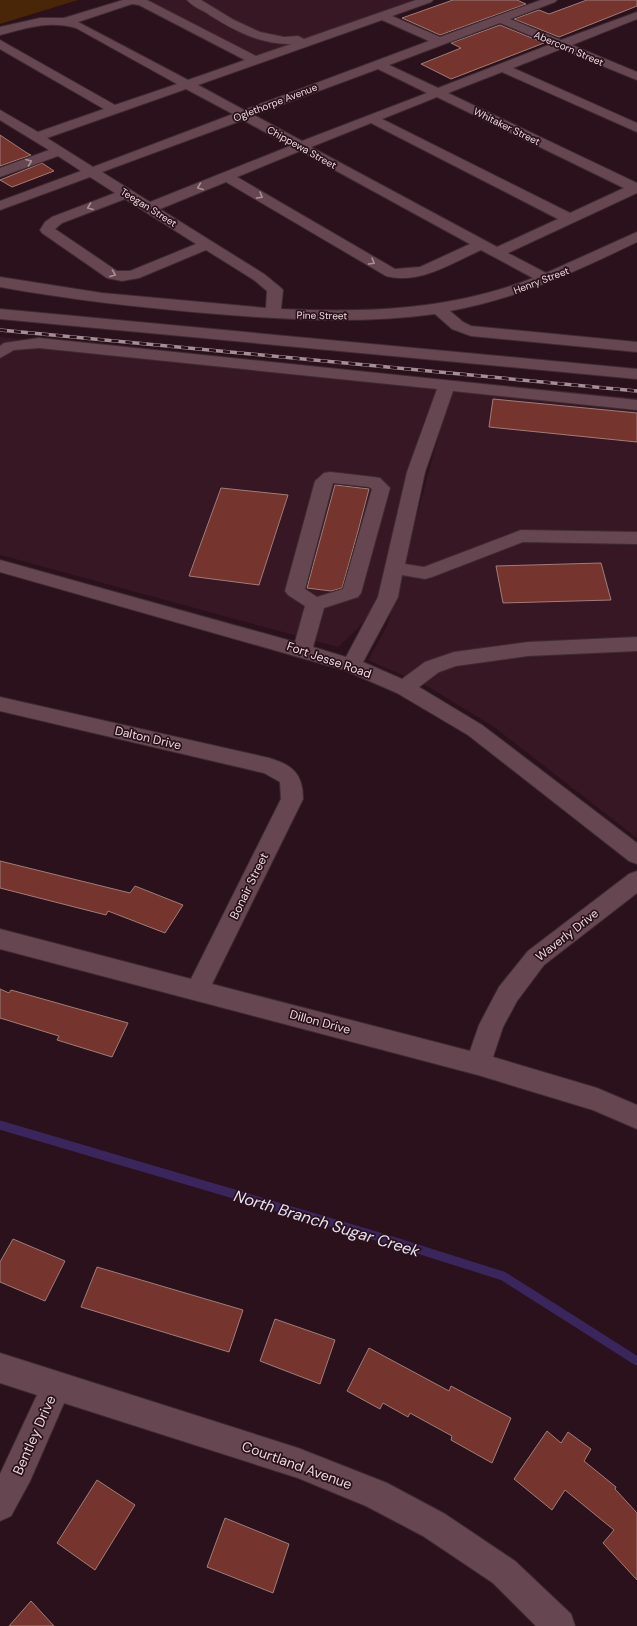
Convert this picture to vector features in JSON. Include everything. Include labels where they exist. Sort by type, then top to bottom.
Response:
[{"type":"street","points":[[193,0],[220,16],[260,36],[282,41],[310,37],[413,0]]},
{"type":"street","points":[[38,137],[428,0]]},
{"type":"street","name":"Oglethorpe Avenue","points":[[0,206],[551,0]]},
{"type":"street","points":[[0,31],[31,22],[62,20],[131,1],[142,2],[255,60]]},
{"type":"street","points":[[149,208],[301,146],[637,15]]},
{"type":"street","points":[[383,16],[438,41]]},
{"type":"street","name":"Abercorn Street","points":[[500,19],[637,76]]},
{"type":"street","name":"Chippewa Street","points":[[62,20],[80,26],[545,279]]},
{"type":"street","points":[[621,22],[637,28]]},
{"type":"street","points":[[0,44],[114,110]]},
{"type":"street","name":"Whitaker Street","points":[[377,64],[637,188]]},
{"type":"street","points":[[503,68],[637,128]]},
{"type":"street","name":"Teegan Street","points":[[0,114],[259,277],[275,290],[273,314]]},
{"type":"street","points":[[373,119],[570,219]]},
{"type":"street","points":[[0,173],[59,151]]},
{"type":"street","points":[[226,176],[391,273],[401,275],[414,274],[481,245]]},
{"type":"street","points":[[498,253],[637,188]]},
{"type":"street","points":[[127,193],[57,220],[50,224],[47,230],[112,275],[122,277],[134,275],[208,244]]},
{"type":"street","name":"Henry Street","points":[[440,309],[486,299],[545,279],[568,270],[637,236]]},
{"type":"street","name":"Pine Street","points":[[0,282],[108,299],[273,314],[365,316],[440,309]]},
{"type":"street","points":[[440,309],[454,325],[461,329],[471,331],[637,347]]},
{"type":"street","points":[[0,314],[637,374]]},
{"type":"street","points":[[0,353],[10,346],[40,343],[637,405]]},
{"type":"street","points":[[351,665],[388,597],[416,472],[447,385]]},
{"type":"street","points":[[330,477],[374,482],[381,488],[350,593],[314,604],[295,591],[324,481],[330,477]]},
{"type":"street","points":[[394,568],[425,573],[520,536],[637,538]]},
{"type":"street","name":"Fort Jesse Road","points":[[0,566],[351,665],[404,688],[475,730],[637,854]]},
{"type":"street","points":[[302,651],[314,604]]},
{"type":"street","points":[[404,688],[432,666],[454,659],[528,649],[637,644]]},
{"type":"street","name":"Dalton Drive","points":[[0,704],[269,766],[283,772],[291,781]]},
{"type":"street","name":"Bonair Street","points":[[197,990],[292,799],[291,781]]},
{"type":"street","name":"Waverly Drive","points":[[478,1064],[491,1025],[508,994],[536,958],[637,880]]},
{"type":"street","name":"Dillon Drive","points":[[0,939],[478,1064],[597,1100],[637,1117]]},
{"type":"street","name":"Courtland Avenue","points":[[0,1368],[298,1463],[376,1494],[434,1525],[504,1572],[560,1626]]},
{"type":"street","name":"Bentley Drive","points":[[0,1505],[19,1470],[56,1386]]},
{"type":"shaded area","points":[[0,0],[78,0],[0,24]]},
{"type":"shaded area","points":[[147,0],[421,0],[260,55],[250,53]]},
{"type":"shaded area","points":[[0,337],[443,381],[373,611],[338,647],[0,555]]},
{"type":"shaded area","points":[[453,382],[469,382],[637,398],[637,838],[494,727],[427,686],[368,660],[387,626]]},
{"type":"building","points":[[453,0],[517,0],[526,4],[440,35],[402,18]]},
{"type":"building","points":[[587,0],[637,0],[637,6],[559,37],[514,19],[539,10],[549,14]]},
{"type":"building","points":[[500,25],[544,43],[451,79],[421,64],[461,48],[451,43]]},
{"type":"building","points":[[0,135],[27,153],[31,155],[0,166]]},
{"type":"building","points":[[42,163],[54,171],[12,187],[0,180]]},
{"type":"building","points":[[493,399],[637,413],[637,442],[489,427]]},
{"type":"building","points":[[335,485],[369,489],[358,531],[342,588],[331,591],[307,588]]},
{"type":"building","points":[[221,488],[288,495],[259,585],[189,576]]},
{"type":"building","points":[[601,563],[611,600],[503,603],[496,566]]},
{"type":"building","points":[[0,861],[130,893],[135,886],[183,905],[165,933],[108,911],[106,915],[0,888]]},
{"type":"building","points":[[0,989],[9,993],[11,990],[128,1023],[112,1057],[57,1040],[59,1036],[0,1018]]},
{"type":"building","points":[[13,1239],[65,1261],[45,1301],[0,1282],[0,1262]]},
{"type":"building","points":[[97,1267],[243,1310],[229,1352],[81,1307]]},
{"type":"building","points":[[275,1319],[335,1340],[320,1384],[260,1361]]},
{"type":"building","points":[[369,1348],[449,1391],[451,1386],[511,1418],[492,1463],[451,1440],[452,1436],[410,1413],[408,1417],[383,1403],[380,1409],[347,1391]]},
{"type":"building","points":[[547,1431],[561,1443],[568,1432],[591,1449],[584,1461],[616,1487],[615,1489],[637,1513],[637,1580],[603,1543],[614,1530],[565,1490],[552,1510],[514,1479]]},
{"type":"building","points":[[97,1480],[135,1505],[95,1570],[57,1543]]},
{"type":"building","points":[[225,1518],[289,1544],[273,1593],[207,1567]]},
{"type":"building","points":[[31,1601],[54,1626],[9,1626]]},
{"type":"waterway","name":"North Branch Sugar Creek","points":[[0,1125],[383,1238],[503,1276],[637,1361]]},
{"type":"railway","points":[[0,330],[637,391]]}]
